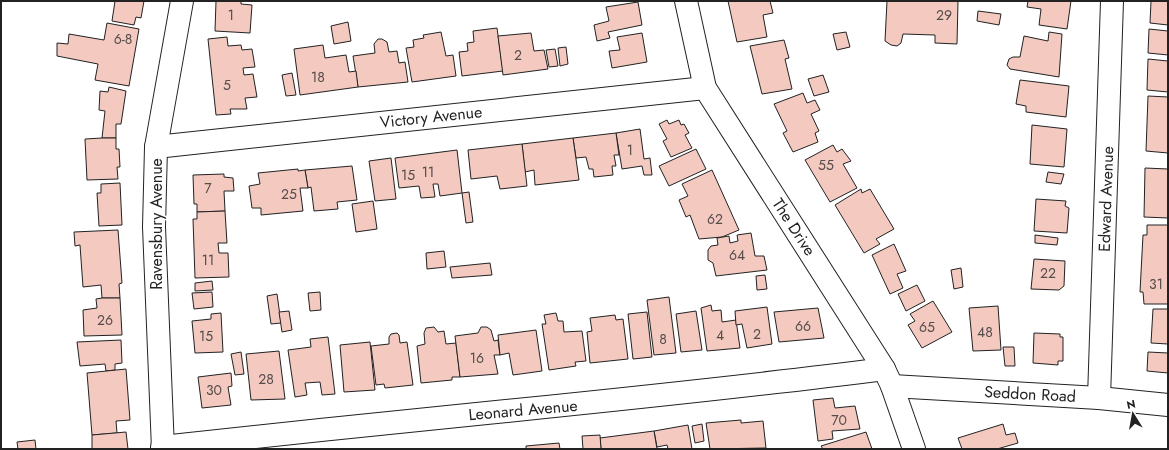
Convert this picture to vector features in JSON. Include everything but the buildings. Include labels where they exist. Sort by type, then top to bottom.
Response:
[{"type":"street","name":"Ravensbury Avenue","points":[[162,448],[154,227],[156,146],[182,1]]},
{"type":"street","name":"The Drive","points":[[686,1],[706,88],[888,378],[914,449]]},
{"type":"street","name":"Edward Avenue","points":[[1099,398],[1112,1]]},
{"type":"street","name":"Victory Avenue","points":[[156,146],[706,88]]},
{"type":"street","name":"Seddon Road","points":[[888,378],[1168,405]]},
{"type":"street","name":"Leonard Avenue","points":[[162,448],[787,382],[888,378]]}]
